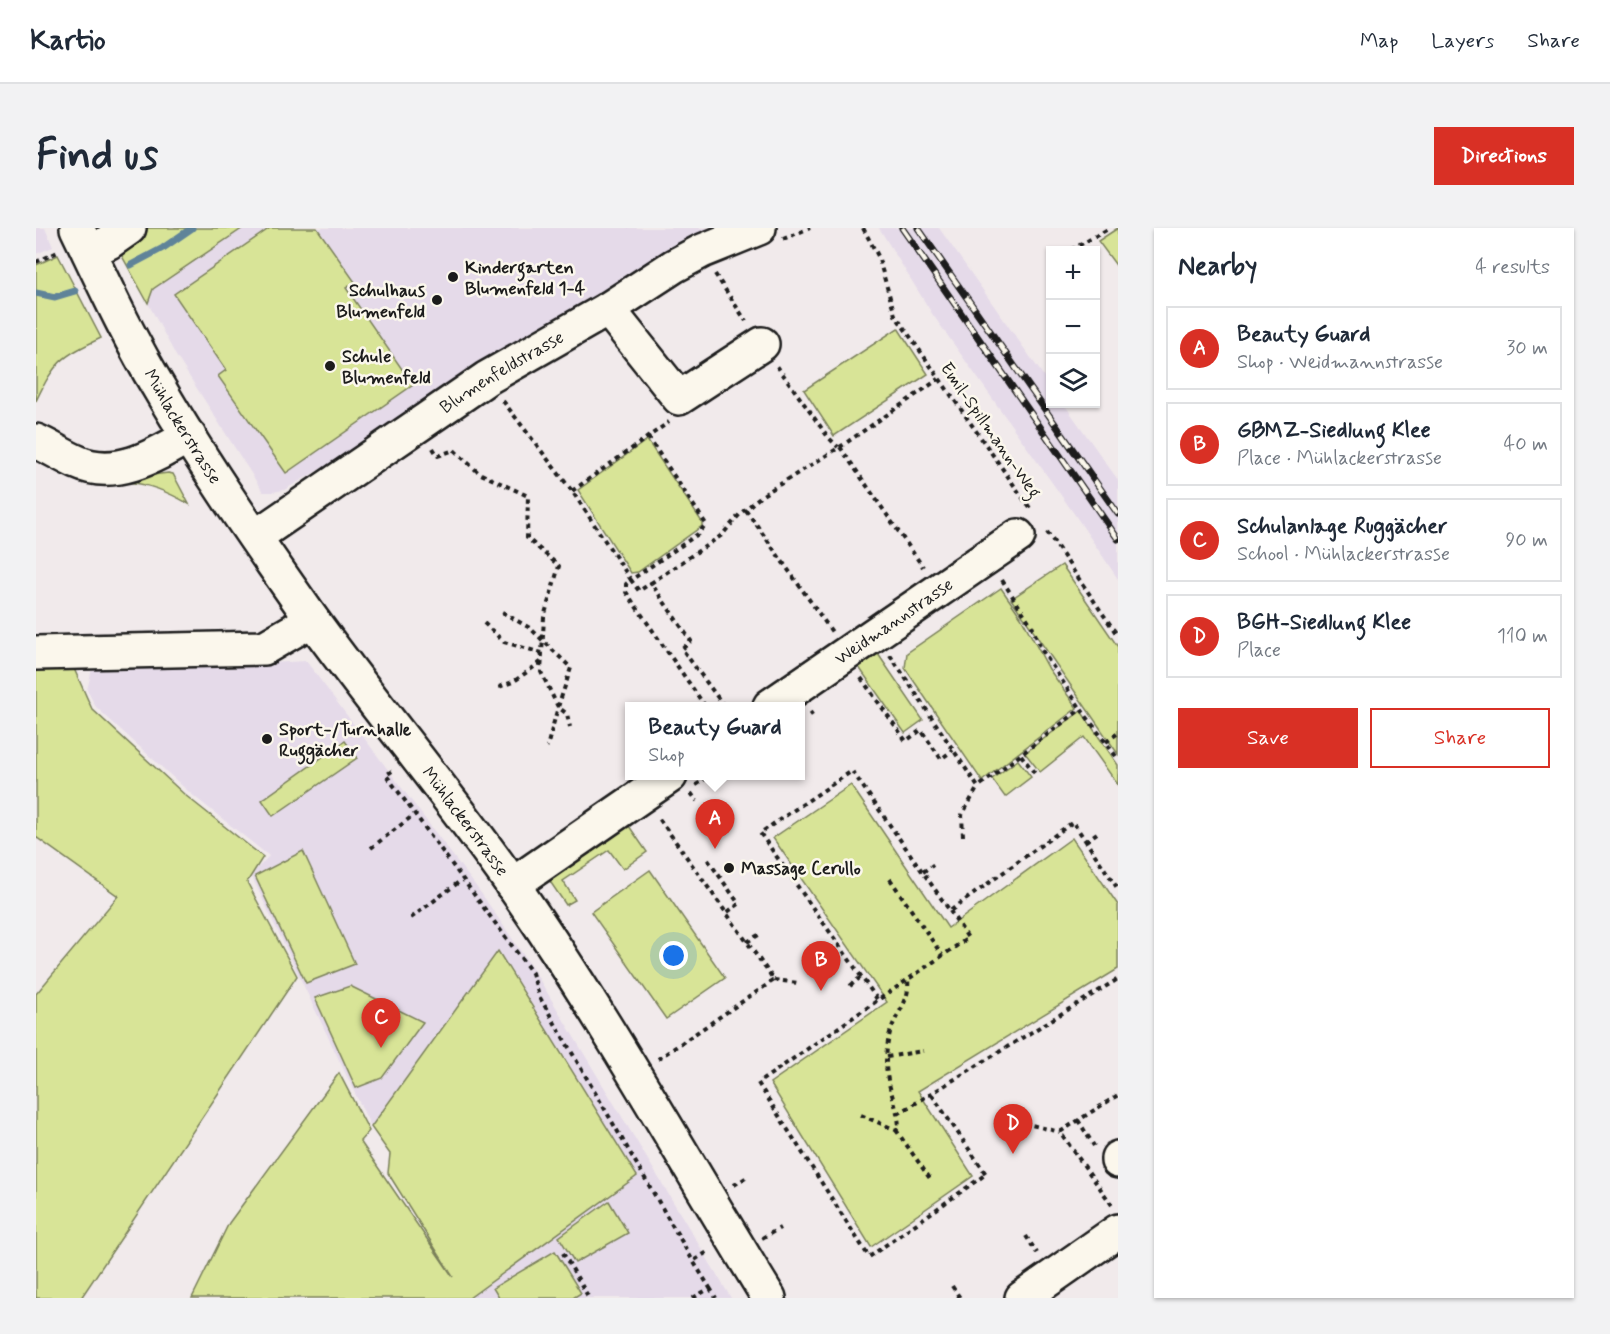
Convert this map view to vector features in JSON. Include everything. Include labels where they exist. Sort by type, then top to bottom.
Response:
[{"type":"street","points":[[77,243],[109,242],[129,228]]},
{"type":"street","name":"Blumenfeldstrasse","points":[[255,537],[487,378],[608,309],[702,250],[759,228]]},
{"type":"street","name":"Mühlackerstrasse","points":[[77,243],[154,379],[255,537],[312,620],[512,885],[565,962],[769,1298]]},
{"type":"street","points":[[608,309],[679,398],[762,344]]},
{"type":"street","points":[[36,441],[78,463],[114,468],[147,460],[189,436]]},
{"type":"street","name":"Weidmannstrasse","points":[[778,702],[853,663],[876,634],[986,557],[1034,529]]},
{"type":"street","points":[[36,653],[264,648],[312,620]]},
{"type":"street","points":[[512,885],[664,780]]},
{"type":"street","points":[[1022,1298],[1118,1231]]},
{"type":"path","name":"Emil-Spillmann-Weg","points":[[863,228],[878,256],[895,315],[939,379],[1034,529],[1118,636]]},
{"type":"path","points":[[1078,246],[1110,228]]},
{"type":"path","points":[[36,262],[77,243]]},
{"type":"path","points":[[717,278],[939,590]]},
{"type":"path","points":[[487,378],[511,413],[572,490],[639,591],[722,534],[761,496],[839,447],[939,379]]},
{"type":"path","points":[[572,490],[676,417],[679,398]]},
{"type":"path","points":[[418,425],[438,456],[454,450],[479,473],[528,496],[527,538],[559,566],[544,617],[541,672],[558,707],[567,714],[570,727]]},
{"type":"path","points":[[648,437],[706,524],[699,534],[626,584],[626,592],[702,702]]},
{"type":"path","points":[[746,510],[906,741],[921,730],[941,759],[953,750]]},
{"type":"path","points":[[986,557],[1032,626],[1041,649],[1118,759]]},
{"type":"path","points":[[651,583],[691,641],[681,649],[721,702]]},
{"type":"path","points":[[502,612],[530,628],[571,668],[547,747]]},
{"type":"path","points":[[484,623],[504,642],[542,653]]},
{"type":"path","points":[[876,634],[978,787]]},
{"type":"path","points":[[499,687],[513,682],[541,662]]},
{"type":"path","points":[[963,836],[962,815],[978,787],[1082,709]]},
{"type":"path","points":[[1106,742],[1118,733]]},
{"type":"path","points":[[1021,755],[1036,775]]},
{"type":"path","points":[[398,766],[386,775],[532,973],[539,996],[716,1298]]},
{"type":"path","points":[[877,999],[760,833],[852,771],[968,938],[758,1083],[868,1257],[986,1174],[932,1095]]},
{"type":"path","points":[[642,795],[774,980]]},
{"type":"path","points":[[371,848],[415,814]]},
{"type":"path","points":[[950,910],[1073,822],[1118,889]]},
{"type":"path","points":[[1086,841],[1097,833]]},
{"type":"path","points":[[708,860],[739,904],[726,913]]},
{"type":"path","points":[[923,872],[933,865]]},
{"type":"path","points":[[411,918],[463,879]]},
{"type":"path","points":[[890,879],[942,956]]},
{"type":"path","points":[[747,942],[760,934]]},
{"type":"path","points":[[850,986],[861,977]]},
{"type":"path","points":[[898,1114],[1118,979]]},
{"type":"path","points":[[652,1063],[774,980],[799,983]]},
{"type":"path","points":[[896,1130],[898,1114],[888,1073],[887,1057],[891,1027],[903,1008],[909,989],[908,980]]},
{"type":"path","points":[[887,1057],[923,1051]]},
{"type":"path","points":[[1060,1132],[1118,1095]]},
{"type":"path","points":[[861,1115],[896,1130],[931,1180]]},
{"type":"path","points":[[1078,1120],[1112,1158]]},
{"type":"path","points":[[1015,1121],[1060,1132],[1118,1212]]},
{"type":"path","points":[[729,1188],[749,1176]]},
{"type":"path","points":[[760,1239],[780,1228]]},
{"type":"path","points":[[693,1261],[714,1248]]},
{"type":"path","points":[[563,1253],[590,1298]]},
{"type":"path","points":[[952,1286],[960,1298]]},
{"type":"path","points":[[693,1298],[710,1288]]},
{"type":"shaded area","points":[[36,228],[45,228],[53,247],[36,254]]},
{"type":"shaded area","name":"Schule Blumenfeld","points":[[243,228],[715,228],[661,253],[607,291],[490,358],[336,460],[284,490],[263,492],[175,354],[148,303],[153,289]]},
{"type":"shaded area","points":[[879,228],[939,228],[1046,379],[1046,408],[1067,408],[1118,480],[1118,579],[1075,515],[933,315]]},
{"type":"shaded area","points":[[306,661],[481,893],[533,969],[731,1298],[469,1298],[636,1176],[498,951],[371,1127],[251,875],[269,856],[190,793],[96,707],[87,690],[93,665],[179,668]]},
{"type":"green space","points":[[145,228],[243,228],[153,289],[148,303],[117,247]]},
{"type":"green space","points":[[270,228],[317,228],[355,282],[346,288],[413,385],[286,473],[218,376],[226,370],[174,294]]},
{"type":"green space","points":[[1118,228],[1118,268],[1098,241]]},
{"type":"green space","points":[[58,255],[101,338],[77,350],[54,368],[36,401],[36,265]]},
{"type":"green space","points":[[898,328],[928,374],[834,436],[804,390]]},
{"type":"green space","points":[[647,440],[702,522],[702,526],[638,572],[631,573],[578,490]]},
{"type":"green space","points":[[173,474],[189,504],[158,489],[123,482],[145,476]]},
{"type":"green space","points":[[1062,565],[1118,647],[1118,754],[1011,599]]},
{"type":"green space","points":[[1001,588],[1021,617],[1049,669],[1077,708],[982,781],[905,668],[907,653]]},
{"type":"green space","points":[[876,651],[923,720],[905,733],[856,663]]},
{"type":"green space","points":[[36,662],[71,662],[92,709],[185,795],[263,857],[247,882],[297,976],[81,1298],[36,1298],[36,994],[118,896],[36,837]]},
{"type":"green space","points":[[1081,711],[1118,765],[1118,785],[1084,737],[1040,772],[1025,753]]},
{"type":"green space","points":[[345,741],[357,758],[273,816],[262,800]]},
{"type":"green space","points":[[1018,760],[1031,777],[1005,797],[992,779]]},
{"type":"green space","points":[[851,785],[948,928],[1072,838],[1118,905],[1118,969],[918,1091],[973,1176],[871,1247],[770,1083],[887,1002],[773,838]]},
{"type":"green space","points":[[629,826],[647,852],[623,869],[609,850],[563,881],[575,900],[566,905],[549,880]]},
{"type":"green space","points":[[303,851],[355,964],[306,983],[255,876]]},
{"type":"green space","points":[[650,870],[725,978],[666,1019],[591,912]]},
{"type":"green space","points":[[498,951],[637,1176],[469,1298],[192,1298],[229,1223],[339,1073],[369,1131],[360,1141],[453,1277],[388,1173],[390,1154],[371,1127]]},
{"type":"green space","points":[[350,986],[423,1022],[382,1078],[356,1088],[315,998]]},
{"type":"green space","points":[[609,1201],[628,1233],[575,1263],[559,1237]]},
{"type":"green space","points":[[555,1251],[581,1293],[573,1298],[499,1298],[493,1288]]},
{"type":"waterway","points":[[131,265],[163,248],[192,228]]},
{"type":"waterway","points":[[36,293],[55,297],[75,291]]},
{"type":"railway","points":[[902,228],[1118,539]]},
{"type":"railway","points":[[918,228],[1118,514]]},
{"type":"place","name":"Kindergarten Blumenfeld 1-4","points":[[453,277]]},
{"type":"place","name":"Schulhaus Blumenfeld","points":[[437,300]]},
{"type":"place","name":"Schule Blumenfeld","points":[[330,366]]},
{"type":"place","name":"Sport-/Turnhalle Ruggächer","points":[[267,739]]},
{"type":"place","name":"Beauty Guard","points":[[715,849]]},
{"type":"place","name":"Massage Cerullo","points":[[729,868]]},
{"type":"place","name":"GBMZ-Siedlung Klee","points":[[821,991]]},
{"type":"place","name":"Schulanlage Ruggächer","points":[[381,1048]]},
{"type":"place","name":"BGH-Siedlung Klee","points":[[1013,1154]]}]
